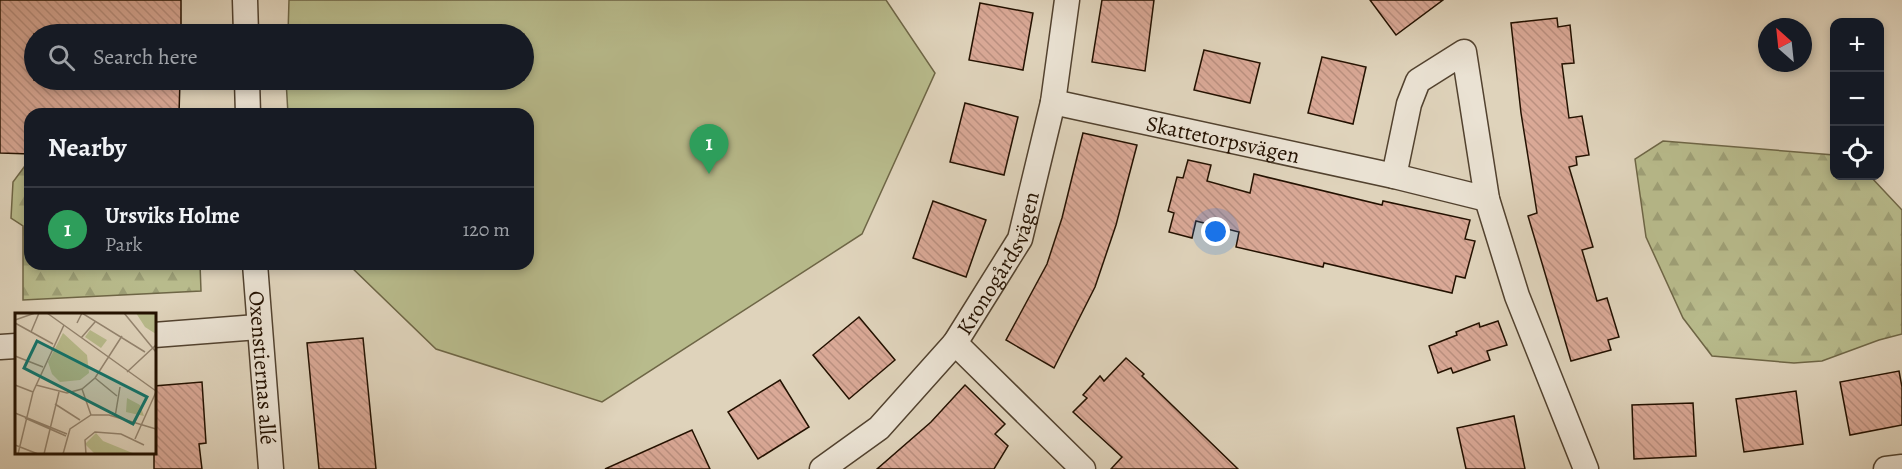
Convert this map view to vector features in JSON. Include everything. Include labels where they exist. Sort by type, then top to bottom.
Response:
[{"type":"street","points":[[245,0],[246,24]]},
{"type":"street","name":"Kronogårdsvägen","points":[[822,469],[879,428],[955,343],[1020,239],[1053,102],[1067,0]]},
{"type":"street","points":[[1394,176],[1409,104],[1418,81],[1464,52],[1486,199],[1517,297],[1586,469]]},
{"type":"street","points":[[247,90],[248,108]]},
{"type":"street","name":"Skattetorpsvägen","points":[[1053,102],[1394,176],[1486,199]]},
{"type":"street","name":"Oxenstiernas allé","points":[[255,270],[271,469]]},
{"type":"street","points":[[156,335],[258,327]]},
{"type":"street","points":[[955,343],[1083,469]]},
{"type":"street","points":[[0,347],[15,346]]},
{"type":"street","points":[[1886,469],[1902,466]]},
{"type":"green space","points":[[289,0],[886,0],[935,73],[862,234],[602,402],[436,349],[354,270],[534,270],[534,108],[288,108],[287,90],[534,90],[534,24],[288,24]]},
{"type":"green space","points":[[1663,141],[1830,155],[1830,180],[1874,180],[1902,210],[1902,334],[1822,361],[1794,363],[1712,356],[1683,318],[1646,237],[1635,159]]},
{"type":"green space","points":[[24,167],[24,270],[200,270],[201,291],[23,300],[23,226],[11,218],[13,182]]},
{"type":"building","points":[[0,0],[181,0],[181,24],[24,24],[24,90],[180,90],[179,108],[24,108],[24,154],[0,153]]},
{"type":"building","points":[[1102,0],[1154,0],[1145,71],[1092,62]]},
{"type":"building","points":[[1370,0],[1443,0],[1396,35]]},
{"type":"building","points":[[980,3],[1033,13],[1023,70],[969,60]]},
{"type":"building","points":[[1557,18],[1558,27],[1570,25],[1574,63],[1562,64],[1569,118],[1582,116],[1589,155],[1576,157],[1577,165],[1569,167],[1593,247],[1582,250],[1597,301],[1607,298],[1619,337],[1608,340],[1611,350],[1571,361],[1528,216],[1537,213],[1521,113],[1511,23]]},
{"type":"building","points":[[1204,50],[1260,63],[1250,103],[1194,90]]},
{"type":"building","points":[[1322,57],[1366,67],[1353,124],[1308,113]]},
{"type":"building","points":[[965,103],[1018,117],[1004,175],[950,162]]},
{"type":"building","points":[[1083,133],[1137,145],[1116,225],[1095,287],[1054,368],[1006,340],[1047,264],[1062,218]]},
{"type":"building","points":[[1188,160],[1211,165],[1207,181],[1250,193],[1254,174],[1382,205],[1383,201],[1470,220],[1465,239],[1475,241],[1465,278],[1456,276],[1452,293],[1324,263],[1323,267],[1236,247],[1239,232],[1196,221],[1192,238],[1169,232],[1174,213],[1168,211],[1177,177],[1183,178]]},
{"type":"building","points":[[933,201],[986,220],[966,277],[913,258]]},
{"type":"building","points":[[859,317],[895,360],[849,399],[813,355]]},
{"type":"building","points":[[1498,321],[1507,345],[1487,351],[1490,360],[1453,373],[1451,368],[1438,373],[1429,346],[1479,323],[1480,327]]},
{"type":"building","points":[[363,338],[376,469],[319,469],[307,343]]},
{"type":"building","points":[[1126,358],[1238,469],[1111,469],[1122,457],[1073,412],[1087,398],[1083,395],[1100,376],[1104,381]]},
{"type":"building","points":[[1899,371],[1902,387],[1902,425],[1850,435],[1840,382]]},
{"type":"building","points":[[780,380],[809,427],[758,459],[728,412]]},
{"type":"building","points":[[202,382],[206,443],[199,444],[202,469],[154,469],[156,386]]},
{"type":"building","points":[[965,385],[1005,424],[995,434],[1008,446],[994,469],[877,469],[931,422]]},
{"type":"building","points":[[1796,391],[1803,444],[1744,452],[1736,399]]},
{"type":"building","points":[[1693,403],[1696,456],[1634,459],[1632,405]]},
{"type":"building","points":[[1514,416],[1525,469],[1466,469],[1457,428]]},
{"type":"building","points":[[692,430],[710,469],[605,469]]},
{"type":"place","name":"Ursviks Holme","points":[[709,174]]}]
